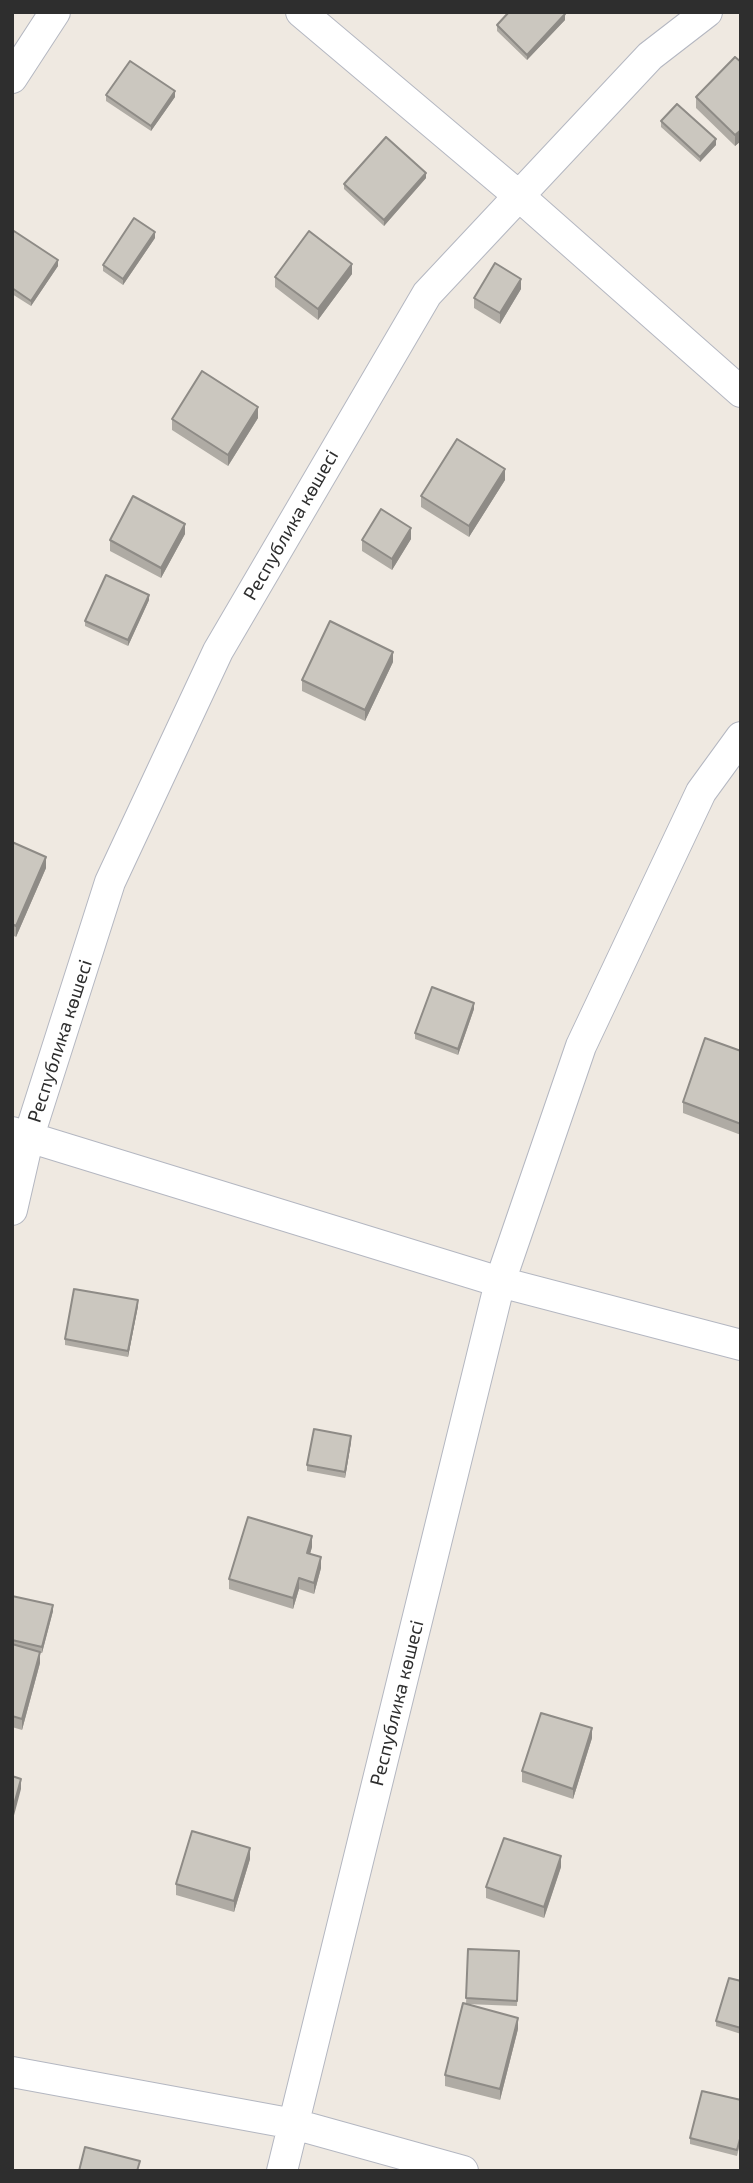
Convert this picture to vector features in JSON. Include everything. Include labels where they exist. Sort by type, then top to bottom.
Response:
[{"type":"street","points":[[12,78],[55,12]]},
{"type":"street","points":[[301,12],[519,195],[741,392]]},
{"type":"street","name":"Республика көшесі","points":[[12,1210],[21,1134],[110,882],[218,651],[426,294],[650,56],[707,12]]},
{"type":"street","name":"Республика көшесі","points":[[282,2171],[500,1282],[582,1046],[701,792],[741,737]]},
{"type":"street","name":"Республика көшесі","points":[[21,1134],[500,1282],[741,1345]]},
{"type":"street","points":[[12,2072],[294,2124],[464,2171]]},
{"type":"building","points":[[509,12],[565,14],[527,55],[497,25]]},
{"type":"building","points":[[735,57],[741,62],[741,130],[735,135],[696,97]]},
{"type":"building","points":[[130,61],[175,91],[151,126],[106,95]]},
{"type":"building","points":[[677,104],[716,139],[700,157],[661,121]]},
{"type":"building","points":[[386,137],[426,173],[384,220],[344,184]]},
{"type":"building","points":[[134,218],[155,232],[123,279],[103,265]]},
{"type":"building","points":[[14,231],[58,260],[31,301],[12,288]]},
{"type":"building","points":[[309,231],[352,264],[318,309],[275,277]]},
{"type":"building","points":[[495,263],[521,279],[500,313],[474,298]]},
{"type":"building","points":[[202,371],[258,407],[228,455],[172,419]]},
{"type":"building","points":[[457,439],[505,469],[469,526],[421,496]]},
{"type":"building","points":[[133,496],[185,524],[161,568],[110,540]]},
{"type":"building","points":[[381,509],[411,528],[392,559],[362,540]]},
{"type":"building","points":[[106,575],[149,595],[128,640],[85,621]]},
{"type":"building","points":[[330,621],[393,652],[365,710],[302,680]]},
{"type":"building","points":[[12,842],[46,857],[16,926],[12,924]]},
{"type":"building","points":[[432,987],[474,1003],[458,1049],[415,1033]]},
{"type":"building","points":[[705,1038],[741,1051],[741,1124],[683,1102]]},
{"type":"building","points":[[74,1289],[138,1300],[128,1351],[65,1339]]},
{"type":"building","points":[[314,1429],[351,1436],[345,1472],[307,1465]]},
{"type":"building","points":[[248,1517],[312,1536],[307,1553],[321,1557],[314,1583],[299,1578],[293,1598],[229,1579]]},
{"type":"building","points":[[12,1596],[53,1605],[42,1647],[12,1640]]},
{"type":"building","points":[[12,1644],[40,1652],[22,1719],[12,1716]]},
{"type":"building","points":[[541,1713],[592,1728],[573,1789],[522,1771]]},
{"type":"building","points":[[12,1776],[21,1779],[12,1812]]},
{"type":"building","points":[[192,1831],[250,1848],[234,1901],[176,1884]]},
{"type":"building","points":[[504,1838],[561,1856],[544,1907],[486,1887]]},
{"type":"building","points":[[468,1949],[519,1951],[517,2001],[466,1998]]},
{"type":"building","points":[[729,1978],[741,1981],[741,2028],[716,2021]]},
{"type":"building","points":[[463,2003],[518,2018],[500,2089],[445,2075]]},
{"type":"building","points":[[702,2091],[741,2100],[741,2135],[737,2150],[690,2138]]},
{"type":"building","points":[[85,2147],[140,2161],[137,2171],[79,2171]]}]
